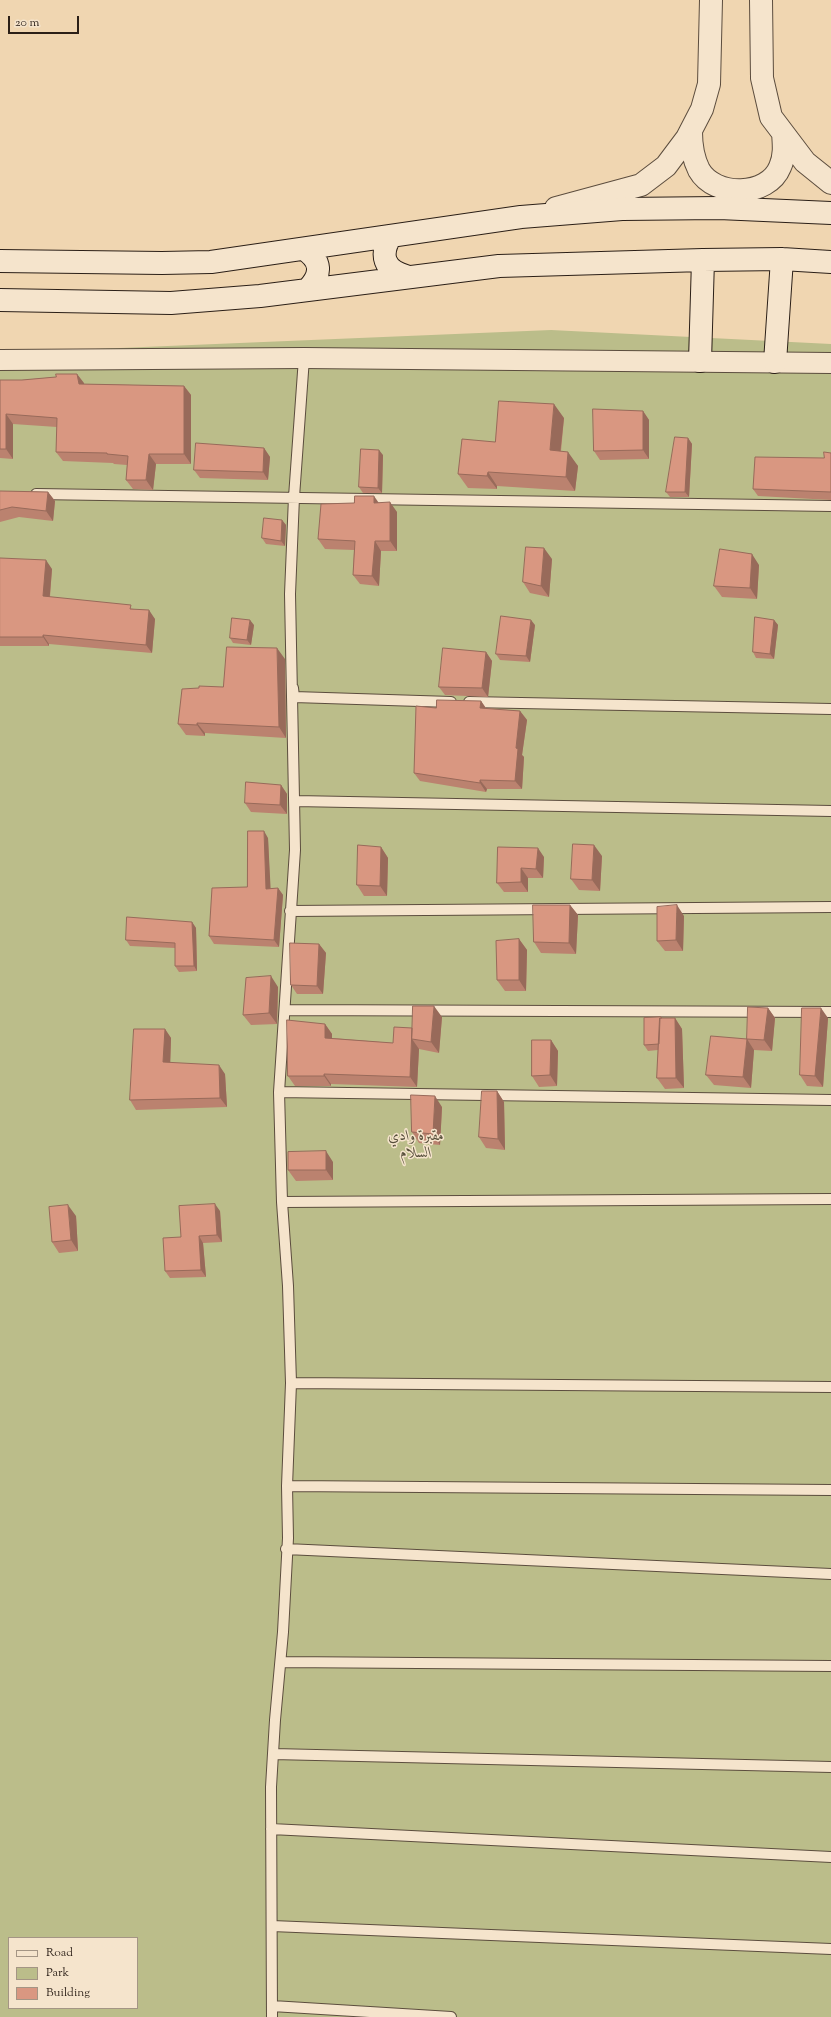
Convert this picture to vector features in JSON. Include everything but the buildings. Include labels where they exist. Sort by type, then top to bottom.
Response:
[{"type":"main road","points":[[521,217],[609,195],[641,185],[666,166],[691,132],[702,109],[709,84],[711,0]]},
{"type":"main road","points":[[761,0],[762,78],[771,118],[805,162],[831,183]]},
{"type":"main road","points":[[691,132],[692,150],[700,171],[711,182],[726,189],[743,190],[763,186],[780,168],[784,152],[783,134]]},
{"type":"main road","points":[[0,261],[162,264],[211,262],[521,217],[645,208],[720,208],[831,213]]},
{"type":"main road","points":[[391,236],[385,245],[384,256],[388,266],[395,273],[406,276]]},
{"type":"main road","points":[[304,249],[312,255],[317,263],[317,278],[308,289]]},
{"type":"main road","points":[[0,300],[171,303],[308,289],[499,266],[782,259],[831,262]]},
{"type":"main road","points":[[775,362],[782,259]]},
{"type":"main road","points":[[700,361],[703,260]]},
{"type":"street","points":[[0,360],[304,358],[831,363]]},
{"type":"lane","points":[[272,2017],[271,1829],[274,1720],[281,1662],[291,1384],[288,1286],[282,1202],[279,1092],[295,850],[290,594],[294,497],[304,358]]},
{"type":"lane","points":[[22,494],[831,506]]},
{"type":"lane","points":[[291,673],[294,697],[505,704],[831,709]]},
{"type":"lane","points":[[295,801],[831,811]]},
{"type":"lane","points":[[290,911],[831,907]]},
{"type":"lane","points":[[285,1010],[831,1012]]},
{"type":"lane","points":[[279,1092],[831,1100]]},
{"type":"lane","points":[[282,1202],[831,1199]]},
{"type":"lane","points":[[291,1384],[831,1387]]},
{"type":"lane","points":[[287,1486],[831,1490]]},
{"type":"lane","points":[[286,1549],[831,1574]]},
{"type":"lane","points":[[281,1662],[831,1666]]},
{"type":"lane","points":[[273,1754],[831,1767]]},
{"type":"lane","points":[[271,1829],[831,1857]]},
{"type":"lane","points":[[272,1926],[831,1949]]},
{"type":"lane","points":[[272,2006],[451,2017]]},
{"type":"green space","name":"مقبرة وادي السلام","points":[[551,330],[831,344],[831,2017],[0,2017],[0,353]]}]
